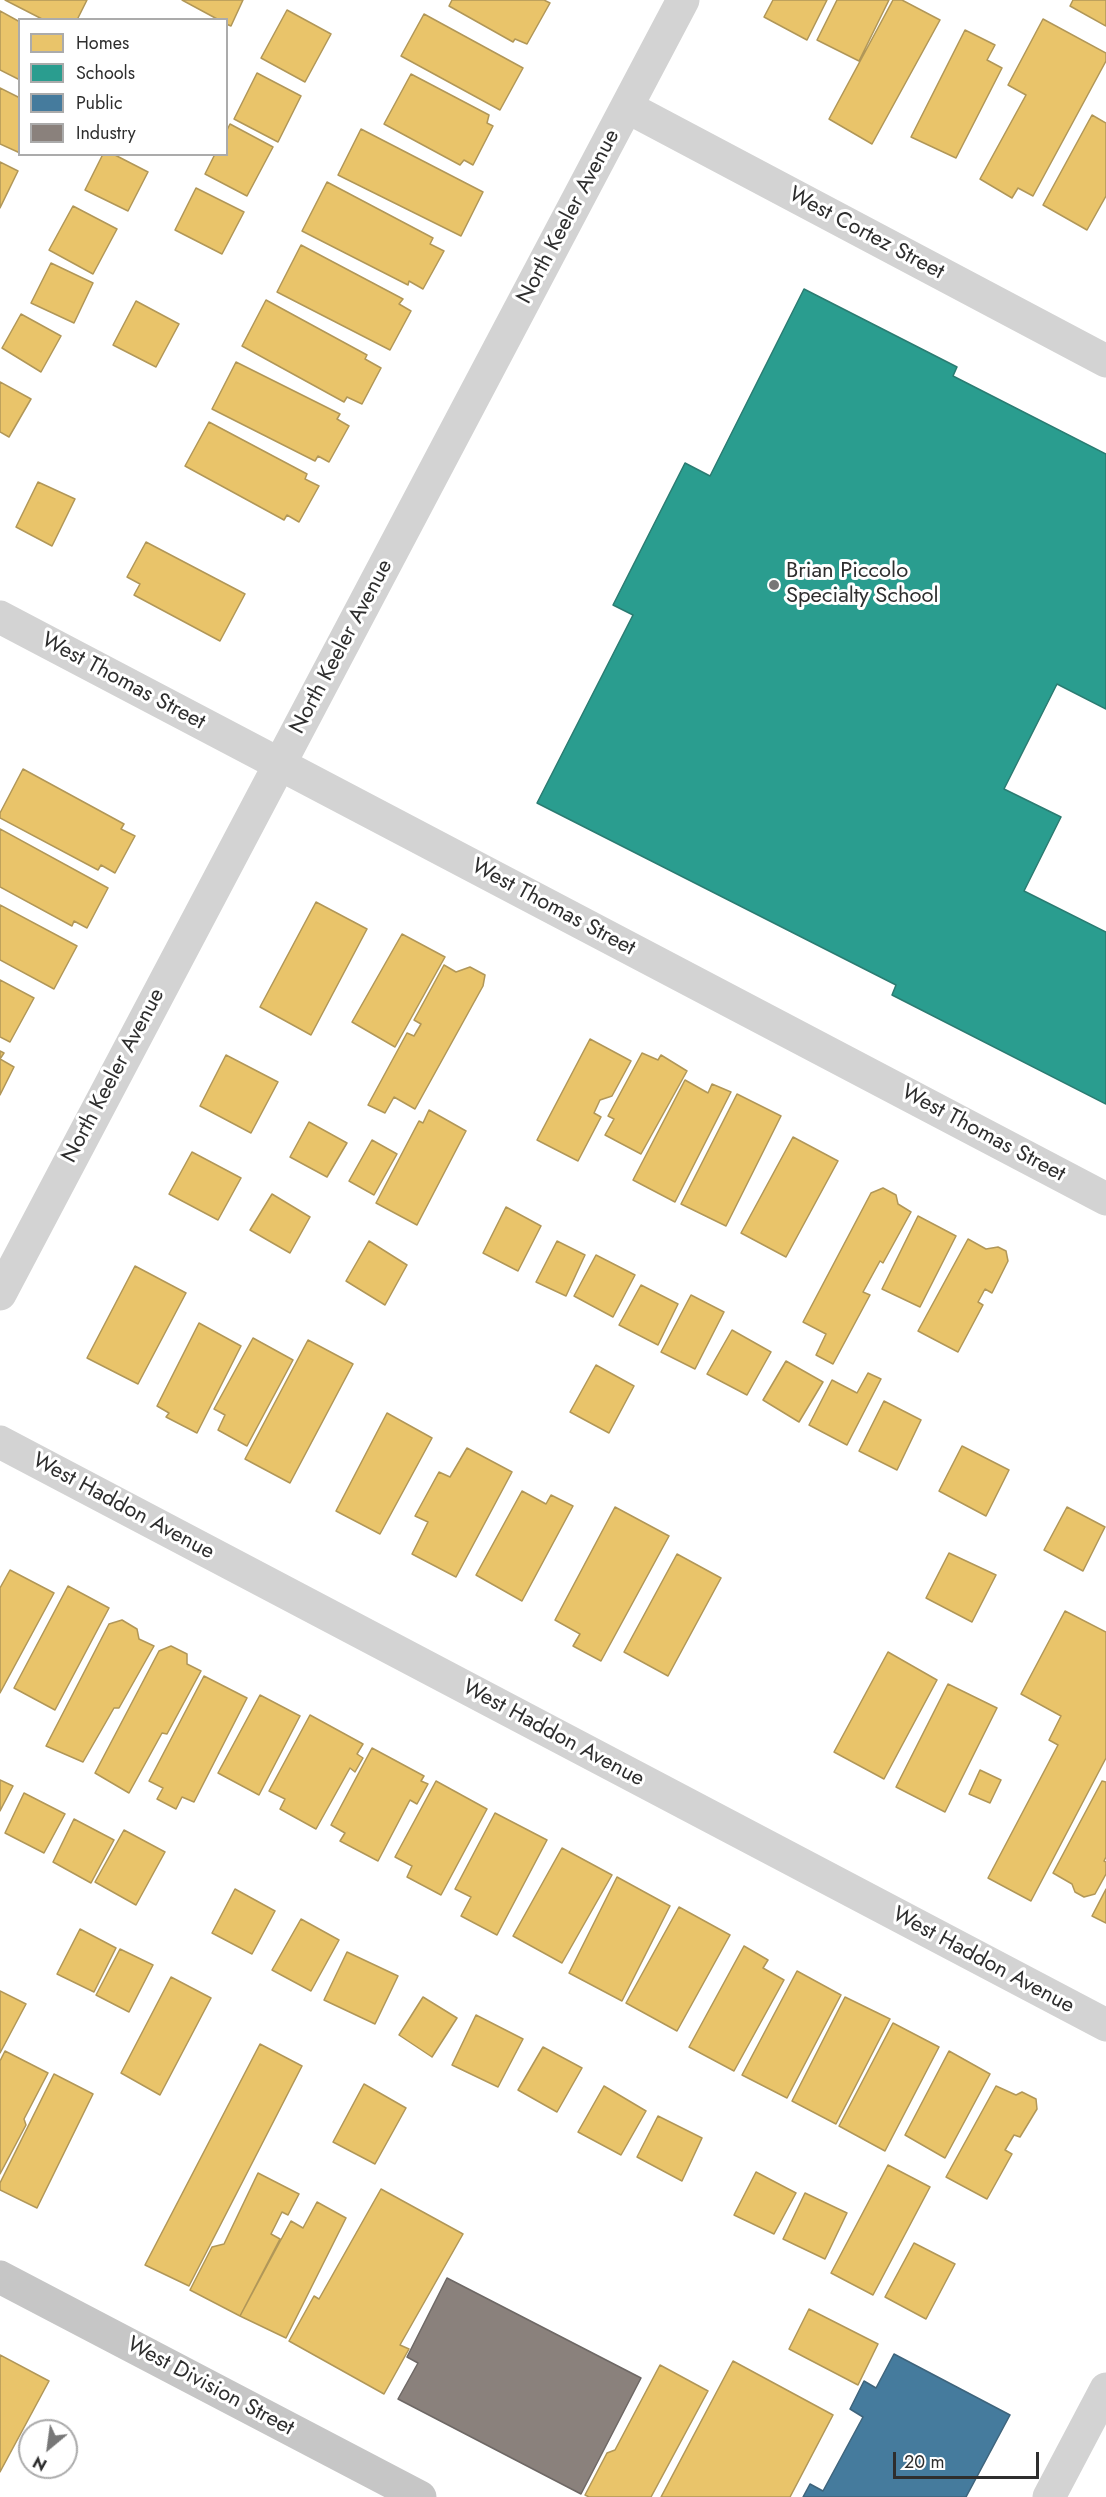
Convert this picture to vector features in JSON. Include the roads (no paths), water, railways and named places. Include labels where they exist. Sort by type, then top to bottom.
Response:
[{"type":"main road","name":"West Division Street","points":[[0,2277],[420,2497]]},
{"type":"street","name":"North Keeler Avenue","points":[[0,1294],[683,0]]},
{"type":"street","name":"West Cortez Street","points":[[627,107],[1106,361]]},
{"type":"street","name":"West Thomas Street","points":[[0,617],[1106,1199]]},
{"type":"street","name":"West Haddon Avenue","points":[[0,1442],[1106,2025]]},
{"type":"street","points":[[1049,2497],[1106,2389]]},
{"type":"place","name":"Brian Piccolo Specialty School","points":[[774,585]]}]
